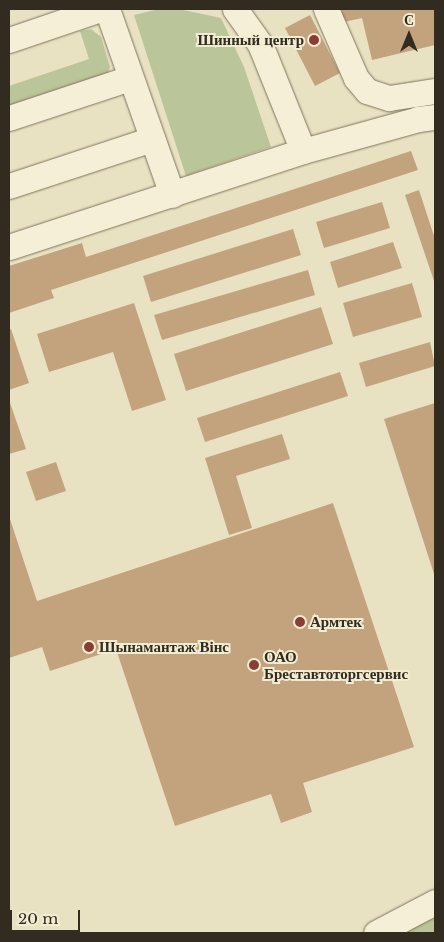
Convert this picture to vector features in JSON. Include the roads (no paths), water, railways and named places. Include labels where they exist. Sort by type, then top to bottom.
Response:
[{"type":"street","points":[[9,40],[100,9]]},
{"type":"street","points":[[107,9],[172,195]]},
{"type":"street","points":[[235,9],[260,44],[303,151]]},
{"type":"street","points":[[326,9],[356,78],[367,91],[389,98],[435,91]]},
{"type":"street","points":[[9,118],[130,78]]},
{"type":"street","points":[[9,247],[303,151],[418,119],[435,117]]},
{"type":"street","points":[[9,186],[152,139]]},
{"type":"street","points":[[376,933],[435,902]]},
{"type":"place","name":"Шинный центр","points":[[314,40]]},
{"type":"place","name":"Армтек","points":[[300,622]]},
{"type":"place","name":"Шынамантаж Вінс","points":[[89,647]]},
{"type":"place","name":"ОАО Бреставтоторгсервис","points":[[254,665]]}]
